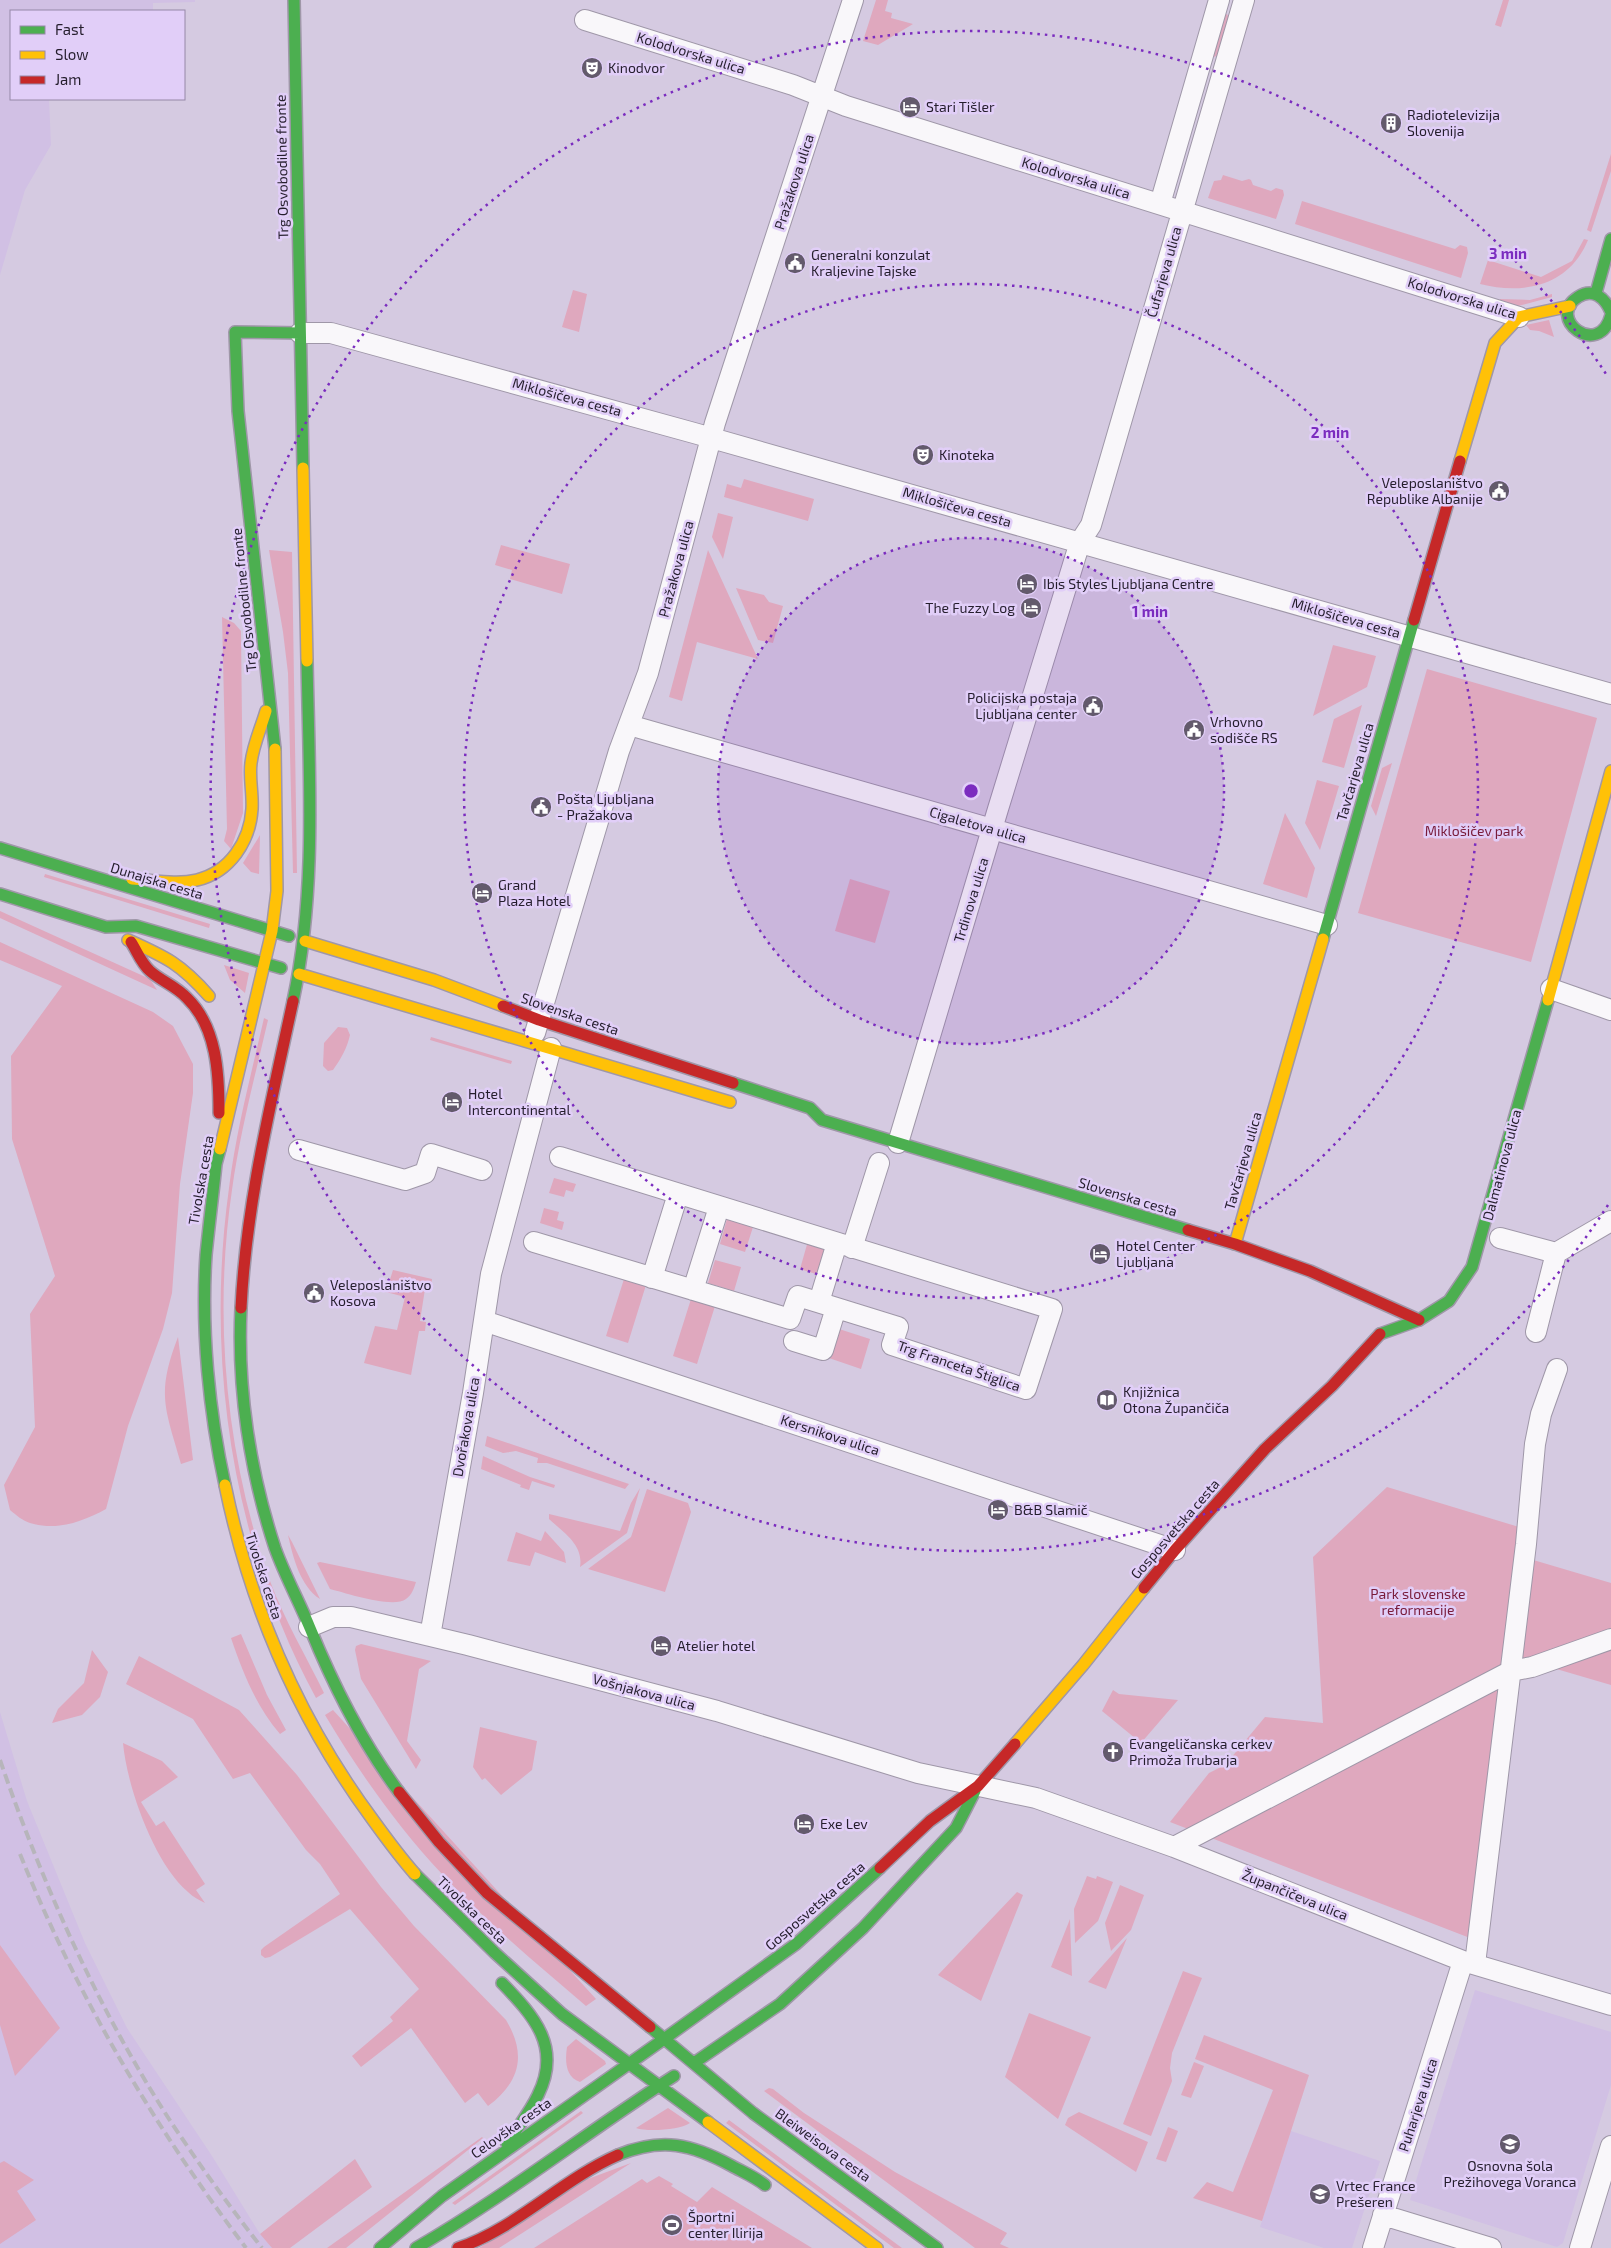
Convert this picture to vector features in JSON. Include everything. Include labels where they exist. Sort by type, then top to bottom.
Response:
[{"type":"main road","name":"Trg Osvobodilne fronte","points":[[294,0],[310,838],[305,941]]},
{"type":"main road","points":[[1596,293],[1611,240]]},
{"type":"main road","points":[[1596,293],[1605,299],[1610,319],[1605,330],[1596,335],[1582,334],[1573,329],[1570,323],[1568,312],[1570,306],[1574,299],[1582,294],[1596,293]]},
{"type":"main road","name":"Kolodvorska ulica","points":[[1519,317],[1570,306]]},
{"type":"main road","name":"Tavčarjeva ulica","points":[[1235,1244],[1490,356],[1495,343],[1519,317]]},
{"type":"main road","name":"Trg Osvobodilne fronte","points":[[272,931],[277,891],[275,738],[238,411],[235,332],[300,333]]},
{"type":"main road","points":[[99,878],[196,880],[214,874],[231,861],[243,845],[249,828],[252,809],[251,763],[270,698]]},
{"type":"main road","name":"Dalmatinova ulica","points":[[1419,1320],[1448,1301],[1467,1277],[1474,1263],[1556,991],[1611,771]]},
{"type":"main road","name":"Dunajska cesta","points":[[0,848],[305,941]]},
{"type":"main road","points":[[0,894],[106,927],[131,942],[162,954],[198,981],[216,1006]]},
{"type":"main road","points":[[106,927],[136,926],[739,1104]]},
{"type":"main road","name":"Tivolska cesta","points":[[272,931],[216,1164],[205,1257],[204,1315],[207,1386],[216,1451],[235,1537],[253,1595],[278,1657],[324,1748],[368,1816],[423,1884],[562,2014],[659,2086]]},
{"type":"main road","name":"Tivolska cesta","points":[[305,941],[252,1192],[242,1283],[241,1347],[246,1408],[260,1490],[275,1549],[326,1669],[358,1731],[379,1763],[428,1829],[472,1879],[507,1911],[694,2063]]},
{"type":"main road","name":"Slovenska cesta","points":[[305,941],[434,980],[540,1020],[810,1108],[822,1120],[1235,1244],[1310,1271],[1419,1320]]},
{"type":"main road","points":[[131,942],[150,971],[176,987],[192,1002],[207,1025],[213,1041],[219,1088],[216,1164]]},
{"type":"main road","points":[[232,1046],[237,1081]]},
{"type":"main road","points":[[806,1124],[822,1120]]},
{"type":"main road","name":"Gosposvetska cesta","points":[[664,2039],[722,2000],[796,1944],[846,1901],[930,1820],[978,1786],[1078,1672],[1175,1550],[1266,1449],[1332,1386],[1377,1335],[1419,1320]]},
{"type":"main road","name":"Gosposvetska cesta","points":[[694,2063],[755,2023],[780,2004],[863,1928],[956,1828],[978,1786]]},
{"type":"main road","points":[[485,1944],[497,1978],[534,2018],[543,2035],[548,2054],[548,2065],[540,2093],[500,2154]]},
{"type":"main road","name":"Celovška cesta","points":[[380,2248],[442,2196],[664,2039]]},
{"type":"main road","points":[[416,2248],[456,2225],[547,2165],[611,2117],[694,2063]]},
{"type":"main road","name":"Bleiweisova cesta","points":[[694,2063],[751,2111],[937,2248]]},
{"type":"main road","points":[[659,2086],[878,2248]]},
{"type":"main road","points":[[458,2248],[476,2243],[522,2215],[583,2172],[640,2148],[669,2144],[689,2146],[712,2155],[761,2182],[776,2193]]},
{"type":"main road","points":[[800,2206],[817,2215],[844,2224]]},
{"type":"street","name":"Pražakova ulica","points":[[542,1045],[540,1020],[619,751],[648,673],[711,438],[853,0]]},
{"type":"street","points":[[1160,204],[1219,0]]},
{"type":"street","name":"Čufarjeva ulica","points":[[1080,542],[1091,524],[1244,0]]},
{"type":"street","name":"Kolodvorska ulica","points":[[584,20],[1519,317]]},
{"type":"street","name":"Miklošičeva cesta","points":[[300,333],[331,333],[1080,542],[1611,694]]},
{"type":"street","name":"Trdinova ulica","points":[[898,1144],[1080,542]]},
{"type":"street","name":"Cigaletova ulica","points":[[628,725],[1327,925]]},
{"type":"street","points":[[1556,991],[1611,1010]]},
{"type":"street","name":"Dvořakova ulica","points":[[430,1636],[491,1274],[529,1128],[542,1045]]},
{"type":"street","points":[[299,1150],[405,1180],[425,1173],[431,1154],[482,1170]]},
{"type":"street","name":"Trg Franceta Štiglica","points":[[534,1242],[790,1319],[798,1296],[898,1327],[892,1346],[1026,1389],[1052,1309],[560,1157]]},
{"type":"street","points":[[794,1340],[823,1350],[828,1305],[845,1246],[879,1163]]},
{"type":"street","points":[[652,1278],[678,1194]]},
{"type":"street","points":[[693,1290],[719,1207]]},
{"type":"street","points":[[1500,1238],[1556,1253],[1611,1221]]},
{"type":"street","points":[[1536,1332],[1556,1253]]},
{"type":"street","name":"Kersnikova ulica","points":[[484,1321],[1175,1550]]},
{"type":"street","points":[[1469,1963],[1527,1538],[1535,1444],[1541,1414],[1557,1369]]},
{"type":"street","name":"Vošnjakova ulica","points":[[309,1627],[334,1617],[351,1617],[717,1711],[918,1773],[978,1786]]},
{"type":"street","points":[[1174,1847],[1510,1671],[1532,1667],[1611,1639]]},
{"type":"street","name":"Župančičeva ulica","points":[[978,1786],[1049,1802],[1174,1847],[1469,1963],[1611,2005]]},
{"type":"street","name":"Puharjeva ulica","points":[[1373,2248],[1469,1963]]},
{"type":"street","points":[[1580,2248],[1611,2146]]},
{"type":"street","points":[[1383,2215],[1491,2248]]},
{"type":"shaded area","points":[[0,0],[195,0],[195,2],[153,3],[153,10],[10,10],[10,100],[49,100],[51,145],[25,190],[0,275]]},
{"type":"shaded area","points":[[0,1712],[27,1801],[85,1943],[127,2028],[212,2156],[260,2234],[272,2248],[0,2248]]},
{"type":"shaded area","name":"Osnovna šola Prežihovega Voranca","points":[[1475,1990],[1611,2032],[1611,2085],[1563,2243],[1557,2247],[1410,2200]]},
{"type":"shaded area","name":"Vrtec France Prešeren","points":[[1291,2131],[1380,2161],[1352,2248],[1324,2248],[1260,2227]]},
{"type":"green space","points":[[876,0],[888,0],[885,11],[892,13],[891,18],[913,24],[878,45],[863,41]]},
{"type":"green space","points":[[1503,0],[1509,0],[1501,27],[1495,25]]},
{"type":"green space","points":[[1227,14],[1230,20],[1220,54],[1214,57],[1211,51],[1221,17]]},
{"type":"green space","points":[[1611,154],[1611,171],[1591,232],[1587,230]]},
{"type":"green space","points":[[1223,175],[1242,181],[1249,179],[1253,185],[1271,191],[1276,188],[1283,190],[1284,195],[1276,219],[1208,198],[1214,181],[1221,180]]},
{"type":"green space","points":[[1302,201],[1455,249],[1460,245],[1467,247],[1468,253],[1461,278],[1295,224]]},
{"type":"green space","points":[[1584,239],[1588,240],[1580,256],[1557,277],[1528,287],[1496,287],[1480,284],[1488,260],[1541,277],[1572,261]]},
{"type":"green space","points":[[573,290],[587,294],[579,332],[562,327]]},
{"type":"green space","points":[[1552,294],[1552,297],[1518,306],[1499,305],[1500,299],[1530,300]]},
{"type":"green space","points":[[1549,320],[1554,337],[1539,331],[1530,330],[1526,325]]},
{"type":"green space","points":[[744,479],[814,499],[808,521],[724,497],[727,484],[741,488]]},
{"type":"green space","points":[[718,513],[733,517],[723,559],[712,537]]},
{"type":"green space","points":[[501,545],[570,564],[562,594],[510,579],[512,570],[495,565]]},
{"type":"green space","points":[[269,550],[292,552],[297,873],[293,873],[288,673]]},
{"type":"green space","points":[[708,550],[758,659],[697,642],[682,701],[669,697]]},
{"type":"green space","points":[[736,588],[764,595],[769,602],[783,606],[773,643],[758,640]]},
{"type":"green space","points":[[222,617],[234,623],[241,631],[243,813],[231,849],[224,841],[227,829]]},
{"type":"green space","points":[[1333,645],[1376,656],[1367,687],[1313,716]]},
{"type":"green space","name":"Miklošičev park","points":[[1427,669],[1597,718],[1531,962],[1358,913]]},
{"type":"green space","points":[[1362,705],[1344,768],[1322,762],[1334,719]]},
{"type":"green space","points":[[1392,763],[1376,816],[1371,806],[1382,768]]},
{"type":"green space","points":[[1317,780],[1339,786],[1320,850],[1305,823]]},
{"type":"green space","points":[[1285,813],[1315,868],[1307,898],[1263,884]]},
{"type":"green space","points":[[260,835],[259,874],[251,872],[243,863]]},
{"type":"green space","points":[[45,874],[210,924],[209,928],[44,877]]},
{"type":"green space","points":[[850,879],[890,891],[875,943],[835,931]]},
{"type":"green space","points":[[0,911],[150,979],[157,990],[0,918]]},
{"type":"green space","points":[[0,942],[153,1012],[173,1026],[193,1064],[193,1093],[180,1184],[172,1293],[163,1329],[128,1426],[106,1509],[88,1518],[60,1526],[40,1525],[20,1518],[10,1510],[4,1485],[35,1427],[30,1314],[55,1276],[12,1139],[11,1056],[62,986],[0,960]]},
{"type":"green space","points":[[224,965],[249,973],[245,993],[230,980]]},
{"type":"green space","points":[[264,1018],[268,1020],[239,1147],[226,1239],[224,1338],[227,1387],[243,1486],[255,1534],[270,1581],[288,1623],[324,1693],[316,1698],[287,1639],[264,1578],[245,1515],[232,1450],[224,1385],[221,1319],[222,1253],[229,1188],[240,1124]]},
{"type":"green space","points":[[338,1027],[347,1028],[350,1035],[339,1062],[333,1070],[328,1071],[323,1066],[324,1043]]},
{"type":"green space","points":[[431,1037],[512,1061],[511,1064],[430,1040]]},
{"type":"green space","points":[[554,1178],[576,1184],[573,1192],[566,1190],[564,1197],[549,1193]]},
{"type":"green space","points":[[544,1208],[559,1212],[557,1220],[564,1222],[562,1230],[540,1223]]},
{"type":"green space","points":[[727,1219],[753,1227],[745,1252],[720,1244]]},
{"type":"green space","points":[[808,1241],[830,1248],[822,1276],[800,1269]]},
{"type":"green space","points":[[715,1260],[741,1267],[734,1291],[708,1283]]},
{"type":"green space","points":[[393,1270],[432,1279],[431,1290],[425,1289],[420,1321],[426,1322],[425,1331],[419,1331],[411,1375],[364,1363],[375,1326],[397,1330],[405,1297],[386,1292]]},
{"type":"green space","points":[[624,1279],[646,1285],[628,1343],[606,1336]]},
{"type":"green space","points":[[691,1299],[715,1306],[697,1364],[673,1356]]},
{"type":"green space","points":[[836,1328],[870,1339],[861,1369],[826,1357]]},
{"type":"green space","points":[[178,1337],[193,1460],[181,1464],[165,1401],[167,1373]]},
{"type":"green space","points":[[487,1436],[629,1484],[625,1489],[547,1463],[537,1463],[538,1458],[516,1451],[503,1453],[485,1446]]},
{"type":"green space","points":[[483,1456],[530,1477],[555,1485],[554,1488],[532,1481],[529,1490],[520,1487],[521,1485],[481,1469]]},
{"type":"green space","name":"Park slovenske reformacije","points":[[1387,1487],[1519,1527],[1516,1555],[1611,1583],[1611,1685],[1505,1654],[1470,1938],[1170,1822],[1209,1773],[1225,1765],[1265,1717],[1323,1723],[1313,1557]]},
{"type":"green space","points":[[640,1488],[627,1533],[580,1567],[579,1552],[576,1546],[549,1519],[549,1514],[620,1531],[631,1503]]},
{"type":"green space","points":[[647,1489],[688,1503],[691,1512],[665,1592],[588,1569],[631,1537]]},
{"type":"green space","points":[[545,1531],[564,1552],[566,1563],[535,1552],[530,1566],[507,1561],[516,1532],[541,1541]]},
{"type":"green space","points":[[288,1535],[320,1599],[307,1587],[302,1579]]},
{"type":"green space","points":[[320,1562],[416,1582],[410,1596],[400,1602],[369,1599],[330,1589],[317,1563]]},
{"type":"green space","points":[[241,1634],[267,1695],[286,1730],[280,1734],[257,1701],[240,1664],[231,1638]]},
{"type":"green space","points":[[361,1644],[431,1661],[419,1669],[407,1741],[421,1760],[416,1769],[361,1679],[355,1650],[356,1646]]},
{"type":"green space","points":[[92,1650],[108,1672],[100,1697],[82,1715],[52,1723],[58,1709],[84,1683]]},
{"type":"green space","points":[[139,1656],[239,1710],[297,1775],[381,1887],[414,1926],[506,2020],[517,2045],[517,2067],[507,2087],[488,2106],[478,2093],[465,2103],[411,2028],[361,2067],[352,2056],[393,2021],[390,2017],[419,1989],[350,1909],[270,1957],[265,1958],[261,1955],[261,1950],[264,1947],[340,1894],[320,1864],[306,1850],[250,1773],[233,1779],[193,1719],[126,1684]]},
{"type":"green space","points":[[1113,1690],[1119,1694],[1178,1700],[1141,1743],[1102,1711]]},
{"type":"green space","points":[[333,1710],[596,1999],[586,2006],[494,1926],[425,1856],[379,1798],[351,1757],[325,1715]]},
{"type":"green space","points":[[480,1727],[537,1741],[532,1770],[501,1795],[485,1778],[482,1780],[473,1767]]},
{"type":"green space","points":[[123,1743],[162,1761],[178,1777],[141,1802],[156,1826],[164,1821],[205,1884],[196,1890],[205,1903],[190,1894],[176,1879],[164,1863],[154,1844],[136,1802]]},
{"type":"green space","points":[[1087,1876],[1096,1879],[1097,1876],[1113,1882],[1098,1921],[1075,1943],[1074,1909]]},
{"type":"green space","points":[[1120,1885],[1144,1895],[1131,1930],[1111,1951],[1105,1923]]},
{"type":"green space","points":[[1017,1892],[1023,1895],[981,2001],[938,1975]]},
{"type":"green space","points":[[1070,1919],[1072,1976],[1051,1967]]},
{"type":"green space","points":[[1127,1938],[1106,1989],[1088,1982]]},
{"type":"green space","points":[[0,1945],[60,2028],[15,2076],[0,2025]]},
{"type":"green space","points":[[1183,1971],[1202,1978],[1172,2053],[1170,2068],[1172,2081],[1151,2136],[1123,2124]]},
{"type":"green space","points":[[1029,2013],[1091,2037],[1058,2119],[1005,2077]]},
{"type":"green space","points":[[1204,2035],[1309,2075],[1262,2221],[1193,2198],[1207,2182],[1233,2192],[1273,2090],[1195,2059]]},
{"type":"green space","points":[[576,2039],[605,2061],[606,2064],[580,2082],[571,2076],[566,2062],[567,2047]]},
{"type":"green space","points":[[1194,2062],[1204,2066],[1191,2098],[1181,2095]]},
{"type":"green space","points":[[769,2088],[895,2172],[1007,2233],[1000,2244],[1009,2248],[975,2248],[764,2091]]},
{"type":"green space","points":[[668,2108],[690,2123],[664,2130],[636,2128]]},
{"type":"green space","points":[[581,2111],[583,2113],[455,2205],[452,2203]]},
{"type":"green space","points":[[1079,2112],[1148,2142],[1136,2172],[1065,2125],[1068,2118]]},
{"type":"green space","points":[[729,2120],[902,2248],[894,2248],[726,2123]]},
{"type":"green space","points":[[1168,2127],[1178,2131],[1166,2162],[1156,2159]]},
{"type":"green space","points":[[482,2137],[346,2248],[327,2248]]},
{"type":"green space","points":[[355,2159],[372,2187],[290,2248],[272,2248],[260,2234]]},
{"type":"green space","points":[[4,2161],[34,2180],[17,2191],[36,2220],[0,2244],[0,2163]]},
{"type":"green space","points":[[631,2163],[499,2248],[479,2248],[585,2180]]},
{"type":"green space","name":"Športni center Ilirija","points":[[659,2176],[697,2202],[712,2187],[812,2248],[534,2248],[642,2179],[647,2183]]},
{"type":"railway","points":[[0,1760],[53,1899],[118,2033],[169,2119],[202,2168],[262,2248]]},
{"type":"railway","points":[[20,1854],[67,1959],[92,2010],[120,2059],[180,2155],[246,2248]]},
{"type":"traffic: fast","points":[[294,0],[303,468]]},
{"type":"traffic: fast","points":[[1596,293],[1611,239]]},
{"type":"traffic: fast","points":[[1611,312],[1602,298],[1589,293],[1578,297],[1569,306],[1568,315],[1571,324],[1578,331],[1587,335],[1596,334],[1605,328],[1611,315]]},
{"type":"traffic: fast","points":[[275,749],[238,411],[235,332],[300,333]]},
{"type":"traffic: fast","points":[[1323,939],[1414,620]]},
{"type":"traffic: fast","points":[[293,1001],[301,959],[309,874],[310,789],[307,661]]},
{"type":"traffic: fast","points":[[0,848],[289,936]]},
{"type":"traffic: fast","points":[[0,894],[106,927],[136,926],[281,968]]},
{"type":"traffic: fast","points":[[1380,1334],[1419,1320],[1449,1301],[1472,1267],[1548,1000]]},
{"type":"traffic: fast","points":[[733,1083],[810,1108],[822,1120],[1188,1230]]},
{"type":"traffic: fast","points":[[220,1149],[216,1164],[206,1255],[205,1312],[211,1400],[225,1485]]},
{"type":"traffic: fast","points":[[241,1308],[241,1369],[247,1430],[259,1490],[275,1548],[349,1713],[372,1753],[399,1792]]},
{"type":"traffic: fast","points":[[694,2063],[780,2004],[863,1928],[956,1828],[975,1791]]},
{"type":"traffic: fast","points":[[664,2039],[796,1944],[880,1868]]},
{"type":"traffic: fast","points":[[415,1874],[495,1953],[562,2014],[708,2122]]},
{"type":"traffic: fast","points":[[502,1983],[534,2020],[546,2047],[547,2062],[545,2078],[538,2095],[507,2144]]},
{"type":"traffic: fast","points":[[650,2027],[753,2113],[937,2248]]},
{"type":"traffic: fast","points":[[380,2248],[442,2196],[664,2039]]},
{"type":"traffic: fast","points":[[416,2248],[482,2207],[674,2076]]},
{"type":"traffic: fast","points":[[618,2155],[649,2146],[663,2145],[690,2148],[717,2158],[765,2185]]},
{"type":"traffic: slow","points":[[1460,461],[1495,343],[1519,317],[1570,306]]},
{"type":"traffic: slow","points":[[303,468],[307,661]]},
{"type":"traffic: slow","points":[[132,879],[173,882],[197,880],[219,870],[236,854],[247,832],[250,821],[252,809],[250,774],[252,756],[266,711]]},
{"type":"traffic: slow","points":[[220,1149],[272,931],[277,891],[275,749]]},
{"type":"traffic: slow","points":[[1548,1000],[1611,771]]},
{"type":"traffic: slow","points":[[1235,1244],[1323,939]]},
{"type":"traffic: slow","points":[[128,940],[172,962],[190,976],[209,996]]},
{"type":"traffic: slow","points":[[305,941],[434,980],[503,1006]]},
{"type":"traffic: slow","points":[[299,974],[730,1102]]},
{"type":"traffic: slow","points":[[225,1485],[248,1574],[263,1618],[300,1702],[346,1782],[388,1841],[415,1874]]},
{"type":"traffic: slow","points":[[1015,1744],[1083,1665],[1144,1588]]},
{"type":"traffic: slow","points":[[708,2122],[877,2248]]},
{"type":"traffic: jam","points":[[1414,620],[1460,461]]},
{"type":"traffic: jam","points":[[131,942],[147,968],[154,975],[183,994],[205,1023],[217,1067],[219,1113]]},
{"type":"traffic: jam","points":[[241,1308],[248,1230],[254,1192],[293,1001]]},
{"type":"traffic: jam","points":[[503,1006],[539,1020],[733,1083]]},
{"type":"traffic: jam","points":[[1188,1230],[1235,1244],[1310,1271],[1419,1320]]},
{"type":"traffic: jam","points":[[1144,1588],[1175,1550],[1265,1449],[1332,1386],[1380,1334]]},
{"type":"traffic: jam","points":[[880,1868],[930,1821],[978,1786],[1015,1744]]},
{"type":"traffic: jam","points":[[399,1792],[439,1842],[487,1893],[650,2027]]},
{"type":"traffic: jam","points":[[458,2248],[500,2229],[577,2177],[618,2155]]},
{"type":"place","name":"Kinodvor","points":[[592,68]]},
{"type":"place","name":"Stari Tišler","points":[[910,107]]},
{"type":"place","name":"Radiotelevizija Slovenija","points":[[1391,123]]},
{"type":"place","name":"Generalni konzulat Kraljevine Tajske","points":[[795,263]]},
{"type":"place","name":"Kinoteka","points":[[923,455]]},
{"type":"place","name":"Veleposlaništvo Republike Albanije","points":[[1499,491]]},
{"type":"place","name":"Ibis Styles Ljubljana Centre","points":[[1027,584]]},
{"type":"place","name":"The Fuzzy Log","points":[[1031,608]]},
{"type":"place","name":"Policijska postaja Ljubljana center","points":[[1093,706]]},
{"type":"place","name":"Vrhovno sodišče RS","points":[[1194,730]]},
{"type":"place","name":"Pošta Ljubljana - Pražakova","points":[[541,807]]},
{"type":"place","name":"Grand Plaza Hotel","points":[[482,893]]},
{"type":"place","name":"Hotel Intercontinental","points":[[452,1102]]},
{"type":"place","name":"Hotel Center Ljubljana","points":[[1100,1254]]},
{"type":"place","name":"Veleposlaništvo Kosova","points":[[314,1293]]},
{"type":"place","name":"Knjižnica Otona Župančiča","points":[[1107,1400]]},
{"type":"place","name":"B&B Slamič","points":[[998,1510]]},
{"type":"place","name":"Atelier hotel","points":[[661,1646]]},
{"type":"place","name":"Evangeličanska cerkev Primoža Trubarja","points":[[1113,1752]]},
{"type":"place","name":"Exe Lev","points":[[804,1824]]},
{"type":"place","name":"Osnovna šola Prežihovega Voranca","points":[[1510,2144]]},
{"type":"place","name":"Vrtec France Prešeren","points":[[1320,2194]]},
{"type":"place","name":"Športni center Ilirija","points":[[672,2225]]}]
